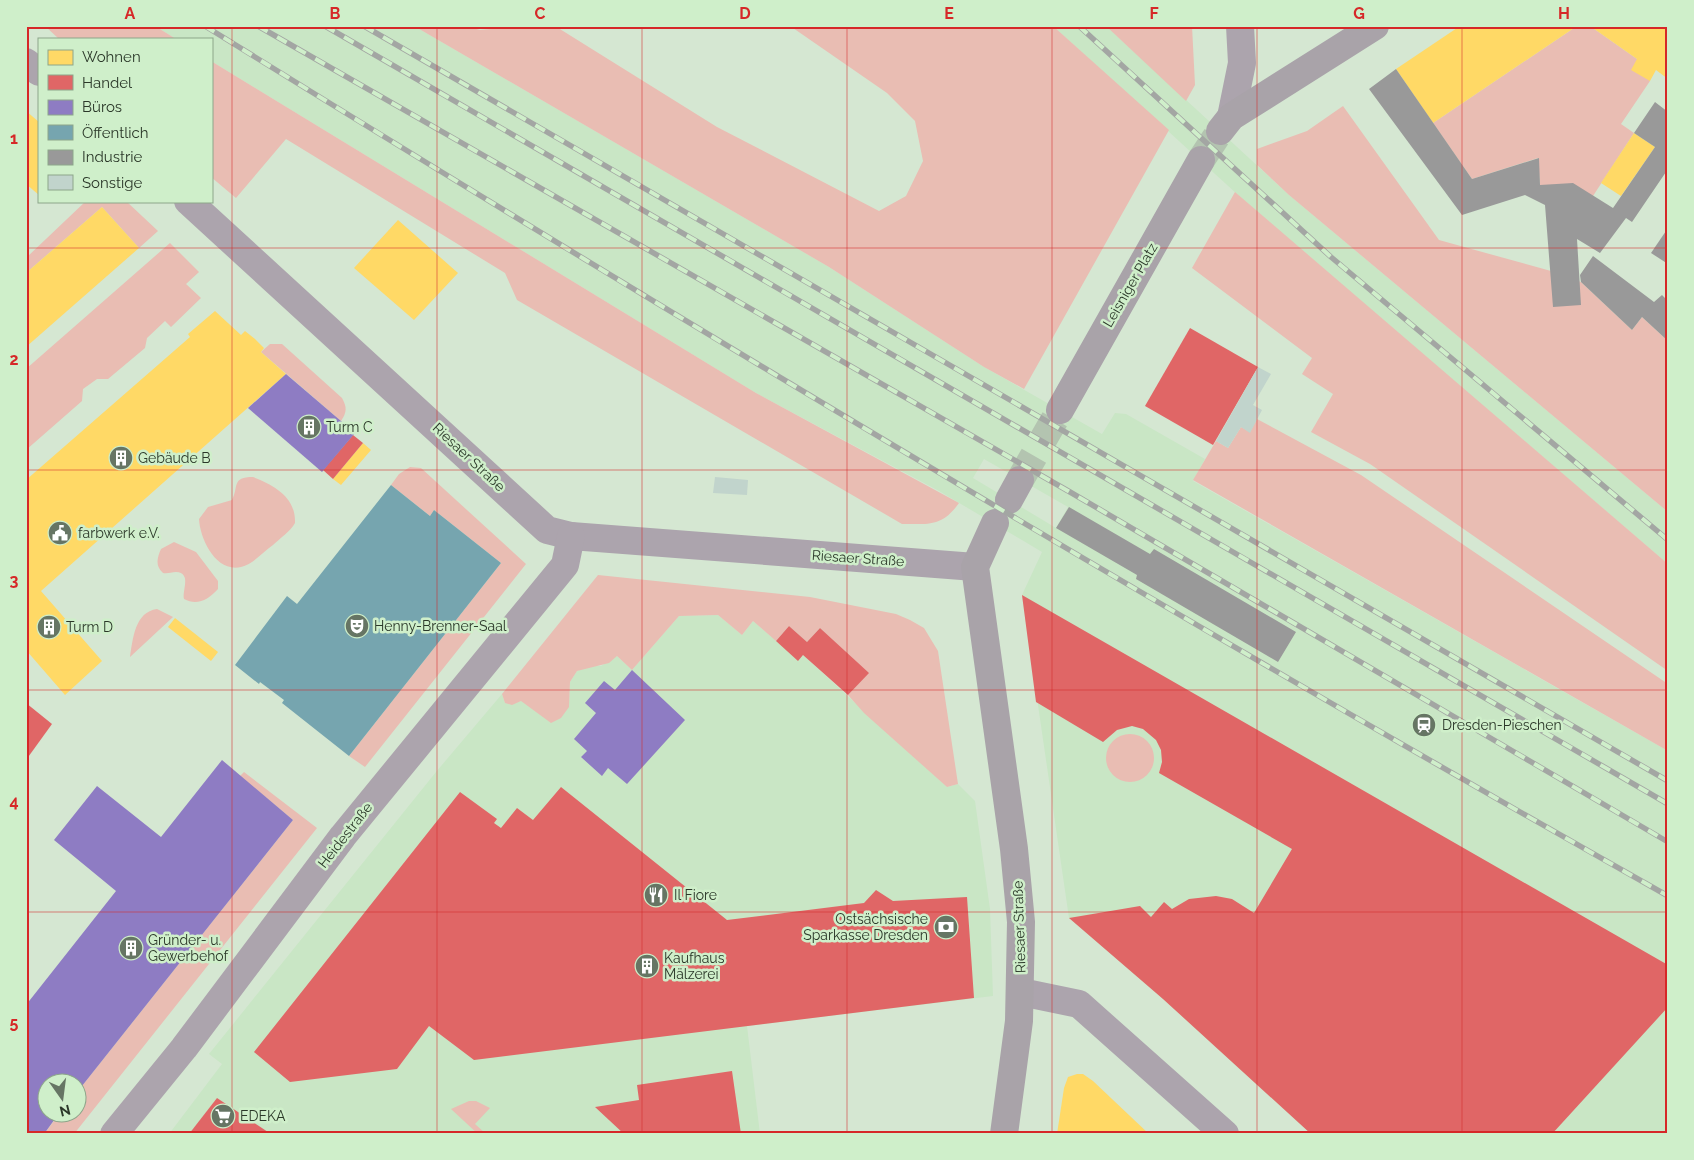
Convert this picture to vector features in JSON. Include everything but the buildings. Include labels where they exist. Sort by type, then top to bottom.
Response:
[{"type":"street","points":[[1240,26],[1242,63],[1226,124],[1375,26]]},
{"type":"street","points":[[26,62],[38,71]]},
{"type":"street","name":"Leisniger Platz","points":[[1060,410],[1201,160]]},
{"type":"street","name":"Riesaer Straße","points":[[189,202],[547,530],[571,536],[975,567],[1015,858],[1021,922],[1021,992],[1079,1004],[1225,1134]]},
{"type":"street","points":[[975,567],[995,523]]},
{"type":"street","name":"Heidestraße","points":[[114,1134],[184,1048],[343,836],[565,565],[571,536]]},
{"type":"street","points":[[1004,1134],[1021,992]]},
{"type":"shaded area","points":[[45,26],[155,26],[174,38],[58,38]]},
{"type":"shaded area","points":[[155,26],[414,26],[829,267],[984,367],[1102,434],[1115,413],[1126,414],[1205,459],[1193,481],[1668,751],[1668,1134],[1311,1134],[1163,999],[1069,918],[1022,595],[1042,552],[939,491],[756,393],[212,62],[212,38],[174,38]],"holes":[[[984,459],[1068,507],[1056,528],[973,478]]]},
{"type":"shaded area","points":[[414,26],[466,26],[480,30],[522,26],[555,26],[717,127],[879,211],[906,196],[923,161],[915,121],[887,93],[793,28],[786,26],[1053,26],[1169,130],[1024,389],[984,367],[829,267]]},
{"type":"shaded area","points":[[1053,26],[1106,26],[1289,195],[1668,512],[1668,564],[1272,226]]},
{"type":"shaded area","points":[[1106,26],[1192,26],[1195,85],[1186,101]]},
{"type":"shaded area","points":[[1577,26],[1590,26],[1637,59],[1650,81],[1621,124],[1634,133],[1593,196],[1540,185],[1538,158],[1472,179],[1433,123]]},
{"type":"shaded area","points":[[212,62],[756,393],[959,503],[953,511],[941,520],[927,524],[902,524],[517,300],[505,273],[286,139],[236,198],[212,178]]},
{"type":"shaded area","points":[[1343,106],[1439,240],[1551,271],[1581,282],[1632,330],[1642,317],[1668,341],[1668,512],[1289,195],[1257,165],[1257,149],[1307,131]]},
{"type":"shaded area","points":[[1235,192],[1668,564],[1668,671],[1370,464],[1311,432],[1333,394],[1302,374],[1312,358],[1192,268]]},
{"type":"shaded area","points":[[85,202],[127,202],[158,231],[139,248],[102,207],[26,273],[26,258]]},
{"type":"shaded area","points":[[170,243],[199,272],[186,284],[201,298],[171,327],[165,321],[147,338],[145,348],[108,379],[97,379],[83,389],[82,401],[26,450],[26,369]]},
{"type":"shaded area","points":[[270,344],[282,344],[342,398],[346,410],[341,421],[261,352]]},
{"type":"shaded area","points":[[1257,419],[1361,475],[1668,684],[1668,751],[1193,480],[1216,441],[1228,448],[1241,427],[1250,432]]},
{"type":"shaded area","points":[[410,467],[421,468],[526,564],[365,767],[349,756],[501,563],[434,510],[430,516],[391,485],[399,474]]},
{"type":"shaded area","points":[[253,477],[276,488],[288,499],[292,506],[295,523],[285,535],[254,561],[241,567],[224,565],[217,560],[206,545],[202,536],[199,519],[208,507],[232,500],[237,484],[241,479]]},
{"type":"shaded area","points":[[174,542],[196,552],[218,581],[218,589],[206,599],[193,602],[184,599],[184,575],[176,572],[163,573],[159,568],[158,559],[161,549]]},
{"type":"shaded area","points":[[598,575],[810,597],[896,614],[924,628],[938,651],[958,784],[947,787],[864,713],[848,695],[868,673],[820,628],[807,642],[789,626],[776,641],[753,621],[742,635],[718,615],[679,616],[632,670],[617,656],[609,663],[577,671],[570,682],[569,707],[561,718],[551,723],[521,701],[512,705],[505,703],[502,694]]},
{"type":"shaded area","points":[[157,609],[173,617],[130,657],[136,627],[144,615]]},
{"type":"shaded area","points":[[718,615],[742,635],[753,621],[798,660],[803,655],[947,787],[958,784],[975,801],[990,909],[993,996],[747,1026],[760,1134],[169,1134],[222,1064],[209,1054],[436,772],[502,694],[505,703],[512,704],[521,701],[569,707],[570,682],[577,671],[589,666],[601,666],[617,656],[632,670],[679,616]]},
{"type":"shaded area","points":[[1130,734],[1139,736],[1147,741],[1152,749],[1154,758],[1152,767],[1147,775],[1139,780],[1130,782],[1121,780],[1113,775],[1108,767],[1106,758],[1108,749],[1113,741],[1121,736]]},
{"type":"shaded area","points":[[244,772],[317,828],[88,1116],[88,1078],[293,820],[240,776]]},
{"type":"shaded area","points":[[469,1101],[476,1101],[490,1108],[475,1124],[486,1134],[478,1134],[451,1109]]},
{"type":"shaded area","points":[[53,1122],[84,1122],[74,1134],[44,1134]]},
{"type":"tunnel","points":[[1201,160],[1220,131]]},
{"type":"tunnel","points":[[1020,480],[1060,410]]},
{"type":"railway","points":[[205,26],[567,249],[932,469],[1483,791],[1668,896]]},
{"type":"railway","points":[[258,26],[1070,492],[1668,842]]},
{"type":"railway","points":[[325,26],[1668,804]]},
{"type":"railway","points":[[364,26],[1668,781]]},
{"type":"railway","points":[[1079,26],[1331,257],[1668,540]]},
{"type":"place","name":"Turm C","points":[[309,427]]},
{"type":"place","name":"Gebäude B","points":[[121,458]]},
{"type":"place","name":"farbwerk e.V.","points":[[60,533]]},
{"type":"place","name":"Henny-Brenner-Saal","points":[[357,626]]},
{"type":"place","name":"Turm D","points":[[49,627]]},
{"type":"place","name":"Dresden-Pieschen","points":[[1424,725]]},
{"type":"place","name":"Il Fiore","points":[[656,895]]},
{"type":"place","name":"Ostsächsische Sparkasse Dresden","points":[[946,927]]},
{"type":"place","name":"Gründer- u. Gewerbehof","points":[[131,948]]},
{"type":"place","name":"Kaufhaus Mälzerei","points":[[647,966]]},
{"type":"place","name":"EDEKA","points":[[223,1116]]}]
